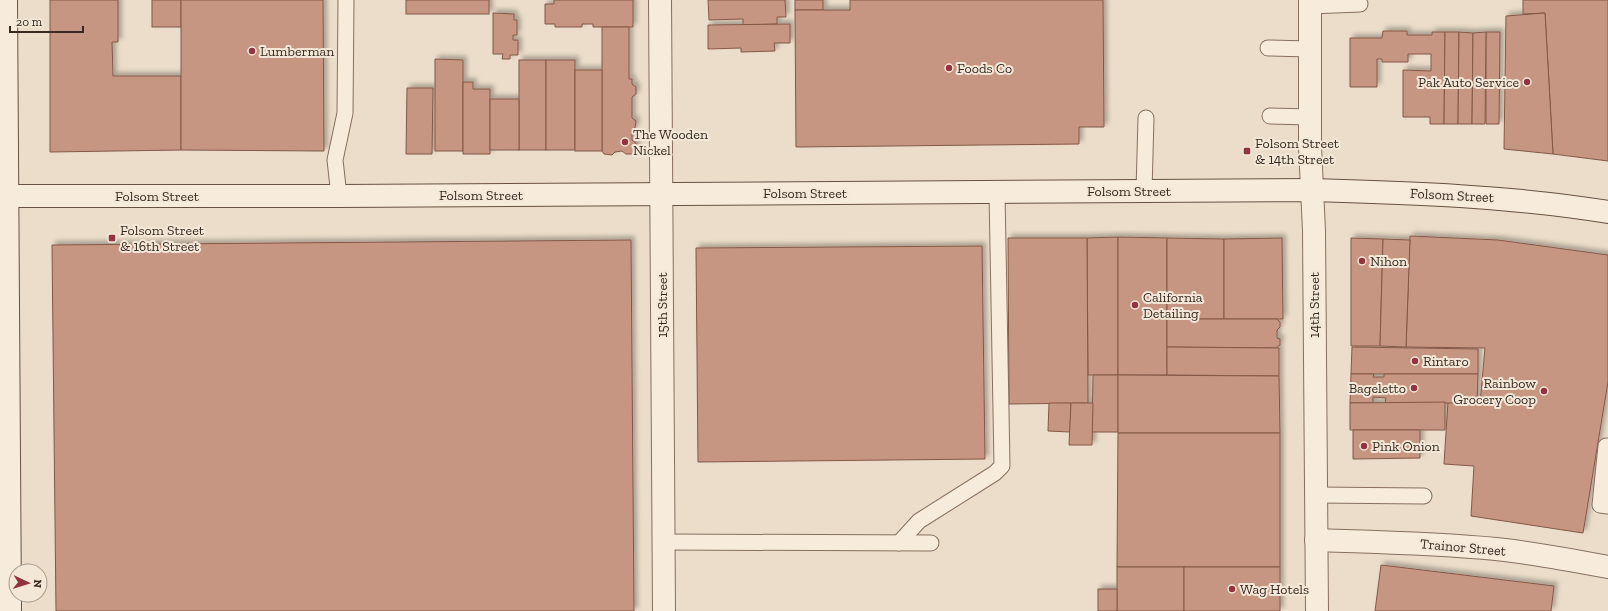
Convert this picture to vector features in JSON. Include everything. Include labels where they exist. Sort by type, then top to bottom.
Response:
[{"type":"street","points":[[6,0],[4,196],[10,611]]},
{"type":"street","name":"15th Street","points":[[660,0],[664,611]]},
{"type":"street","name":"14th Street","points":[[1310,3],[1310,117],[1314,231],[1317,611]]},
{"type":"street","name":"Folsom Street","points":[[4,196],[339,196],[1312,190],[1428,193],[1492,197],[1608,212]]},
{"type":"street","name":"Trainor Street","points":[[1316,540],[1412,543],[1496,549],[1542,555],[1608,567]]},
{"type":"lane","points":[[339,196],[335,160],[345,113],[346,0]]},
{"type":"lane","points":[[1310,3],[1360,4]]},
{"type":"lane","points":[[1268,48],[1310,49]]},
{"type":"lane","points":[[1270,116],[1310,117]]},
{"type":"lane","points":[[1144,191],[1146,118]]},
{"type":"lane","points":[[899,543],[919,521],[995,473],[1002,466],[997,192]]},
{"type":"lane","points":[[1608,446],[1606,446],[1600,506],[1608,506]]},
{"type":"lane","points":[[1315,495],[1424,496]]},
{"type":"lane","points":[[663,542],[931,543]]},
{"type":"building","points":[[50,0],[118,0],[118,42],[112,42],[113,76],[181,76],[181,150],[50,152]]},
{"type":"building","points":[[152,0],[181,0],[181,27],[152,27]]},
{"type":"building","name":"Lumberman","points":[[181,0],[323,0],[324,151],[181,150]]},
{"type":"building","points":[[406,0],[489,0],[489,14],[406,14]]},
{"type":"building","points":[[554,0],[633,0],[633,27],[593,27],[593,24],[582,24],[582,27],[555,27],[555,24],[545,24],[545,4],[554,4]]},
{"type":"building","points":[[708,0],[785,0],[786,17],[777,17],[777,24],[743,25],[743,19],[709,20]]},
{"type":"building","points":[[795,0],[823,0],[823,10],[795,10]]},
{"type":"building","name":"Foods Co","points":[[850,0],[1103,0],[1104,127],[1079,127],[1079,144],[796,147],[795,10],[850,10]]},
{"type":"building","points":[[1523,0],[1608,0],[1608,161],[1553,154],[1545,13],[1523,14]]},
{"type":"building","points":[[493,13],[514,14],[514,20],[517,20],[517,35],[513,35],[513,40],[518,40],[518,55],[510,55],[510,59],[502,59],[503,54],[493,54]]},
{"type":"building","name":"Pak Auto Service","points":[[1545,13],[1553,154],[1504,149],[1506,16]]},
{"type":"building","points":[[790,24],[790,43],[774,43],[775,51],[741,52],[741,48],[708,49],[708,25]]},
{"type":"building","points":[[602,27],[629,27],[629,79],[632,79],[632,84],[636,87],[636,94],[632,97],[632,118],[636,121],[635,128],[632,130],[632,140],[636,143],[636,150],[632,154],[626,154],[622,151],[615,152],[612,155],[604,154],[602,151]]},
{"type":"building","points":[[1383,31],[1407,31],[1407,35],[1432,35],[1432,32],[1445,32],[1444,124],[1430,124],[1430,117],[1403,117],[1403,70],[1431,71],[1431,54],[1408,54],[1408,62],[1382,62],[1382,59],[1377,59],[1377,87],[1350,87],[1350,38],[1382,38]]},
{"type":"building","points":[[1445,32],[1459,32],[1458,124],[1444,124]]},
{"type":"building","points":[[1459,32],[1473,33],[1472,124],[1458,124]]},
{"type":"building","points":[[1486,32],[1500,32],[1499,124],[1486,124]]},
{"type":"building","points":[[1486,32],[1485,124],[1472,124],[1473,33]]},
{"type":"building","points":[[435,59],[463,60],[463,151],[435,151]]},
{"type":"building","points":[[519,60],[546,60],[546,150],[519,150]]},
{"type":"building","points":[[546,60],[575,60],[575,150],[546,150]]},
{"type":"building","points":[[575,70],[602,70],[602,151],[575,151]]},
{"type":"building","points":[[463,82],[473,82],[473,89],[490,89],[490,154],[463,154]]},
{"type":"building","points":[[407,88],[433,88],[432,154],[406,154]]},
{"type":"building","points":[[490,99],[519,99],[519,150],[490,150]]},
{"type":"building","name":"Rainbow Grocery Coop","points":[[1410,236],[1498,240],[1608,255],[1608,382],[1583,533],[1471,516],[1474,466],[1444,464],[1448,402],[1480,403],[1485,348],[1406,347]]},
{"type":"building","points":[[1118,237],[1118,375],[1088,375],[1087,238]]},
{"type":"building","points":[[1118,237],[1167,238],[1167,375],[1118,375]]},
{"type":"building","points":[[1008,238],[1087,238],[1088,403],[1009,404]]},
{"type":"building","points":[[1167,238],[1224,239],[1224,319],[1167,319]]},
{"type":"building","points":[[1282,238],[1283,319],[1224,319],[1224,239]]},
{"type":"building","points":[[1351,238],[1383,239],[1380,346],[1351,346]]},
{"type":"building","points":[[1383,239],[1410,240],[1406,347],[1380,346]]},
{"type":"building","points":[[631,240],[634,611],[56,611],[52,245]]},
{"type":"building","points":[[982,246],[985,459],[698,462],[696,248]]},
{"type":"building","points":[[1167,319],[1277,319],[1280,322],[1280,327],[1277,330],[1277,338],[1280,339],[1280,345],[1276,348],[1167,347]]},
{"type":"building","points":[[1167,347],[1279,348],[1279,376],[1167,375]]},
{"type":"building","name":"Rintaro","points":[[1352,347],[1478,349],[1478,374],[1351,374]]},
{"type":"building","points":[[1351,374],[1374,374],[1373,377],[1384,377],[1384,374],[1478,374],[1477,403],[1385,403],[1386,398],[1373,397],[1373,403],[1350,403]]},
{"type":"building","points":[[1093,375],[1118,375],[1118,432],[1092,432]]},
{"type":"building","points":[[1118,375],[1279,376],[1280,433],[1118,433]]},
{"type":"building","points":[[1445,402],[1445,430],[1350,430],[1350,403]]},
{"type":"building","points":[[1049,403],[1071,403],[1070,432],[1048,431]]},
{"type":"building","points":[[1071,403],[1093,403],[1092,445],[1069,445]]},
{"type":"building","points":[[1353,430],[1420,430],[1420,458],[1353,459]]},
{"type":"building","points":[[1118,433],[1280,433],[1280,567],[1117,567]]},
{"type":"building","points":[[1381,565],[1554,586],[1551,611],[1375,611]]},
{"type":"building","points":[[1117,567],[1184,567],[1184,611],[1117,611]]},
{"type":"building","name":"Wag Hotels","points":[[1184,567],[1280,567],[1280,611],[1184,611]]},
{"type":"building","points":[[1098,589],[1117,589],[1117,611],[1098,611]]},
{"type":"place","name":"Lumberman","points":[[252,51]]},
{"type":"place","name":"Foods Co","points":[[949,68]]},
{"type":"place","name":"Pak Auto Service","points":[[1527,82]]},
{"type":"place","name":"The Wooden Nickel","points":[[625,142]]},
{"type":"place","name":"Folsom Street & 14th Street","points":[[1247,151]]},
{"type":"place","name":"Folsom Street & 16th Street","points":[[112,238]]},
{"type":"place","name":"Nihon","points":[[1362,261]]},
{"type":"place","name":"California Detailing","points":[[1135,305]]},
{"type":"place","name":"Rintaro","points":[[1415,361]]},
{"type":"place","name":"Bageletto","points":[[1414,388]]},
{"type":"place","name":"Rainbow Grocery Coop","points":[[1544,391]]},
{"type":"place","name":"Pink Onion","points":[[1364,446]]},
{"type":"place","name":"Wag Hotels","points":[[1232,589]]}]
